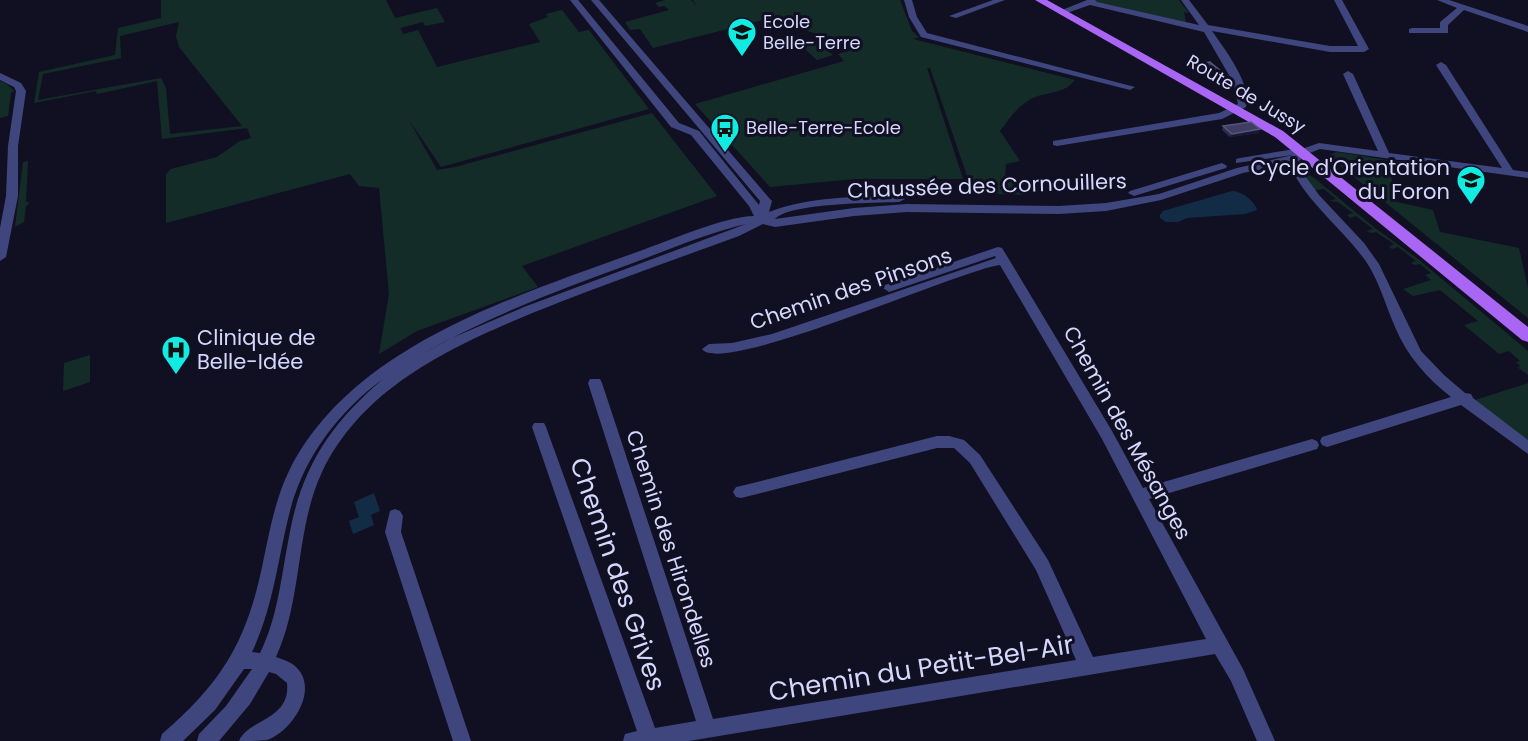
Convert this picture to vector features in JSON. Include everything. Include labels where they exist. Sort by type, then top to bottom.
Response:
[{"type":"main road","name":"Route de Jussy","points":[[1040,0],[1279,134],[1528,336]]},
{"type":"street","points":[[574,0],[675,125],[695,133],[754,205],[761,220]]},
{"type":"street","points":[[595,0],[766,201],[761,220]]},
{"type":"street","points":[[908,0],[913,17],[924,35],[1130,87]]},
{"type":"street","points":[[953,16],[1001,0]]},
{"type":"street","points":[[1057,143],[1222,116],[1238,109],[1244,102],[1242,92],[1207,28],[1185,0]]},
{"type":"street","points":[[1061,12],[1091,1],[1207,28],[1330,49],[1364,49],[1338,0]]},
{"type":"street","points":[[1441,0],[1528,29]]},
{"type":"street","points":[[1412,31],[1445,31],[1443,24],[1463,7]]},
{"type":"street","points":[[1441,65],[1510,173]]},
{"type":"street","points":[[1348,74],[1385,155]]},
{"type":"street","points":[[0,76],[18,85],[21,91],[14,129],[12,196],[0,257]]},
{"type":"street","name":"Chaussée des Cornouillers","points":[[206,741],[232,714],[266,663],[284,611],[304,499],[316,470],[342,428],[356,411],[380,390],[433,354],[470,335],[633,269],[744,231],[761,220],[788,209],[861,200],[1105,199],[1147,191],[1251,159],[1303,152],[1326,146],[1528,175]]},
{"type":"street","points":[[1300,176],[1322,206],[1370,258],[1404,334],[1417,356],[1436,376],[1528,448]]},
{"type":"street","name":"Chaussée des Cornouillers","points":[[169,741],[213,700],[241,660],[260,616],[277,527],[296,473],[326,426],[368,383],[422,346],[503,309],[673,243],[744,220],[761,220]]},
{"type":"street","points":[[889,288],[998,251],[1004,261]]},
{"type":"street","name":"Chemin des Pinsons","points":[[709,349],[732,348],[774,338],[984,265],[1004,261]]},
{"type":"street","name":"Chemin des Mésanges","points":[[1004,261],[1107,435],[1219,645],[1238,675],[1266,741]]},
{"type":"street","name":"Chemin des Hirondelles","points":[[595,383],[707,728]]},
{"type":"street","points":[[1139,496],[1466,398]]},
{"type":"street","name":"Chemin des Grives","points":[[539,427],[640,740]]},
{"type":"street","points":[[741,492],[937,442],[959,443],[967,448],[975,459],[1042,565],[1088,667]]},
{"type":"street","points":[[395,516],[393,532],[462,741]]},
{"type":"street","name":"Chemin du Petit-Bel-Air","points":[[640,740],[1219,645]]},
{"type":"street","points":[[241,660],[266,663],[289,672],[294,679],[297,692],[287,713],[278,723],[248,741]]},
{"type":"green space","points":[[161,0],[386,0],[395,18],[437,8],[445,22],[425,26],[423,22],[400,28],[403,34],[418,30],[437,67],[540,42],[529,24],[548,17],[546,14],[562,10],[579,32],[589,30],[649,109],[441,167],[409,120],[437,170],[652,113],[717,196],[522,266],[538,287],[417,331],[379,354],[389,294],[379,188],[359,186],[350,174],[166,223],[166,174],[171,169],[217,157],[240,141],[251,138],[247,128],[162,139],[157,81],[97,94],[96,91],[34,103],[39,72],[115,55],[118,28],[161,18]],"holes":[[[179,22],[176,36],[179,47],[242,126],[170,134],[166,88],[161,78],[38,100],[43,74],[121,58],[120,36]]]},
{"type":"green space","points":[[665,0],[691,0],[696,5],[693,0],[900,0],[912,31],[919,37],[913,39],[1075,80],[1060,91],[1035,97],[1024,103],[1000,131],[1020,161],[1006,164],[1005,175],[1024,195],[973,193],[930,68],[927,68],[963,179],[854,179],[770,187],[695,104],[844,61],[838,54],[861,47],[767,19],[653,48],[640,29],[630,30],[625,22],[669,10],[655,3]]},
{"type":"green space","points":[[1096,0],[1179,0],[1189,13],[1184,12],[1186,23],[1094,2]]},
{"type":"green space","points":[[815,40],[833,55],[817,60],[799,44]]},
{"type":"green space","points":[[0,81],[14,91],[11,93],[8,116],[0,118]]},
{"type":"green space","points":[[1337,152],[1387,160],[1397,202],[1433,210],[1440,232],[1519,248],[1528,288],[1528,318],[1333,160],[1331,154]]},
{"type":"green space","points":[[28,161],[26,202],[29,202],[26,206],[24,222],[15,227],[23,162]]},
{"type":"green space","points":[[1304,173],[1313,177],[1375,228],[1418,259],[1528,351],[1528,375],[1517,367],[1521,367],[1516,362],[1520,361],[1509,351],[1499,354],[1464,325],[1478,321],[1440,290],[1413,296],[1403,289],[1431,280],[1425,275],[1431,273],[1420,264],[1411,263],[1416,261],[1398,247],[1392,249],[1389,247],[1394,244],[1376,232],[1367,231],[1373,229],[1356,216],[1350,218],[1347,215],[1353,213],[1338,202],[1329,201],[1336,199],[1324,189],[1315,190]]},
{"type":"green space","points":[[90,355],[90,382],[63,391],[64,363]]},
{"type":"green space","points":[[1528,383],[1528,444],[1475,400]]},
{"type":"water","points":[[1232,191],[1247,197],[1254,203],[1257,210],[1245,214],[1187,218],[1178,222],[1166,222],[1160,218],[1163,211]]},
{"type":"water","points":[[374,493],[380,511],[371,515],[374,525],[353,534],[349,521],[359,517],[354,502]]},
{"type":"building","points":[[1210,62],[1228,77],[1213,80],[1194,64]]},
{"type":"building","points":[[1251,122],[1260,129],[1232,134],[1223,126]]},
{"type":"place","name":"Ecole Belle-Terre","points":[[742,58]]},
{"type":"place","name":"Belle-Terre-Ecole","points":[[725,154]]},
{"type":"place","name":"Cycle d'Orientation du Foron","points":[[1471,206]]},
{"type":"place","name":"Clinique de Belle-Idée","points":[[176,376]]}]
